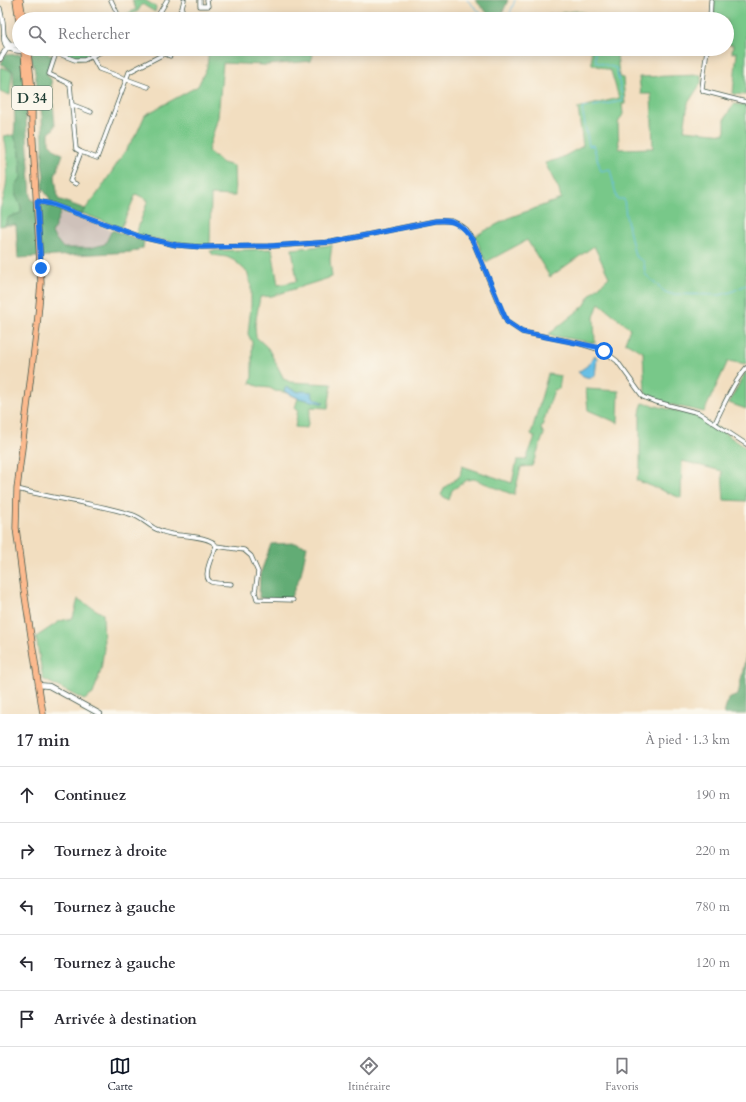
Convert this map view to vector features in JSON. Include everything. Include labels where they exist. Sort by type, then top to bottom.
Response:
[{"type":"main road","points":[[16,0],[18,12]]},
{"type":"main road","points":[[20,0],[22,12]]},
{"type":"main road","name":"D 34","points":[[27,56],[32,84],[33,144],[41,289],[17,489],[16,515],[17,536],[43,714]]},
{"type":"street","points":[[111,0],[117,12]]},
{"type":"street","points":[[164,0],[164,7]]},
{"type":"street","points":[[161,12],[167,0]]},
{"type":"street","points":[[180,12],[184,0]]},
{"type":"street","points":[[200,0],[200,6],[208,6],[207,0]]},
{"type":"street","points":[[710,12],[711,0]]},
{"type":"street","points":[[0,8],[3,22],[4,44],[12,50]]},
{"type":"street","points":[[0,59],[8,46]]},
{"type":"street","points":[[55,56],[49,74],[70,84],[76,149],[97,158],[128,72],[155,56]]},
{"type":"street","points":[[64,56],[75,60],[84,60],[93,57],[99,69],[148,87]]},
{"type":"street","points":[[706,56],[702,88],[703,92],[746,102]]},
{"type":"street","points":[[72,105],[91,112]]},
{"type":"street","points":[[76,184],[70,181],[81,152]]},
{"type":"street","points":[[37,201],[51,204],[141,237],[176,245],[201,247],[269,246],[332,242],[436,221],[452,221],[465,229],[473,241],[507,322],[522,332],[596,347],[604,351],[617,361],[642,397],[699,413],[746,444]]},
{"type":"street","points":[[715,423],[740,374],[746,368]]},
{"type":"street","points":[[17,489],[93,504],[135,516],[144,520],[156,529],[171,534],[208,540],[213,542],[216,546],[244,550],[251,556],[258,572],[255,592],[257,599],[293,600]]},
{"type":"street","points":[[216,546],[210,560],[207,576],[208,579],[212,582],[231,584]]},
{"type":"street","points":[[38,685],[49,686],[100,714]]},
{"type":"shaded area","points":[[61,210],[112,230],[105,244],[91,248],[63,248],[52,234]]},
{"type":"green space","points":[[132,0],[145,0],[156,7],[155,12],[142,4],[138,11],[131,12],[136,9]]},
{"type":"green space","points":[[475,0],[508,0],[503,12],[486,12]]},
{"type":"green space","points":[[714,0],[746,0],[746,95],[733,94],[737,52],[734,53],[734,12],[714,12]]},
{"type":"green space","points":[[5,55],[22,56],[31,199],[48,206],[50,199],[42,188],[44,176],[42,163],[42,116],[34,67],[30,56],[53,56],[47,75],[51,79],[55,125],[53,130],[49,133],[49,143],[58,152],[63,154],[55,176],[58,199],[85,209],[79,217],[61,211],[52,234],[63,248],[91,248],[105,244],[112,230],[144,241],[143,248],[132,252],[18,258],[16,225],[5,225],[9,217],[21,213],[21,206],[16,196],[16,185],[21,178],[20,153],[14,135],[15,122],[13,71],[1,64]]},
{"type":"green space","points":[[70,56],[89,56],[78,59]]},
{"type":"green space","points":[[208,56],[313,56],[311,61],[266,65],[223,63],[218,117],[208,151],[222,163],[234,166],[235,196],[211,195],[210,245],[173,242],[136,234],[148,200],[136,194],[121,228],[82,213],[98,193],[137,133],[145,115],[198,86],[207,67]]},
{"type":"green space","points":[[591,56],[617,56],[619,77],[623,78],[625,104],[622,104],[623,114],[618,123],[619,149],[653,148],[651,94],[641,94],[639,77],[701,75],[701,83],[688,103],[684,130],[725,134],[725,118],[734,104],[746,105],[746,364],[728,361],[704,412],[662,402],[648,396],[645,392],[643,352],[625,342],[630,328],[599,303],[594,317],[595,343],[548,335],[585,305],[590,295],[609,277],[594,246],[550,277],[527,240],[486,262],[475,236],[511,217],[561,199],[559,190],[545,163],[559,159],[583,146],[578,108],[619,98],[611,71],[592,64]]},
{"type":"green space","points":[[1,67],[12,71],[10,95],[0,91]]},
{"type":"green space","points":[[14,135],[20,152],[21,178],[16,185],[16,196],[21,206],[21,213],[9,217],[5,225],[0,226],[0,210],[6,189],[7,173],[7,155],[4,136]]},
{"type":"green space","points":[[332,245],[330,260],[332,277],[272,296],[260,297],[255,325],[256,337],[268,348],[284,379],[290,382],[332,384],[328,408],[311,407],[307,428],[295,427],[298,409],[295,408],[298,398],[284,392],[275,391],[270,388],[260,387],[250,383],[252,377],[252,342],[248,334],[251,305],[251,285],[247,272],[235,261],[227,257],[213,255],[210,251],[272,249],[278,285],[297,281],[292,249]]},
{"type":"green space","points":[[746,371],[746,409],[729,403]]},
{"type":"green space","points":[[548,374],[561,376],[559,389],[554,390],[541,429],[544,434],[532,466],[521,467],[514,495],[474,479],[467,480],[452,490],[449,500],[441,495],[445,487],[460,476],[462,466],[512,483],[517,460],[526,460],[535,437],[531,434]]},
{"type":"green space","points":[[586,389],[619,391],[618,423],[588,410]]},
{"type":"green space","points":[[643,403],[694,415],[716,427],[746,448],[746,501],[724,500],[722,471],[682,461],[681,498],[636,480],[640,471],[640,414]]},
{"type":"green space","points":[[295,543],[307,546],[301,574],[290,599],[259,598],[260,575],[271,544]]},
{"type":"green space","points":[[78,599],[103,614],[104,648],[101,670],[93,694],[84,700],[43,679],[36,637],[60,621],[73,618]]},
{"type":"green space","points":[[746,655],[746,714],[724,714],[728,699],[738,695]]},
{"type":"water","points":[[595,355],[597,358],[595,376],[588,377],[580,374],[578,372],[587,366]]},
{"type":"water","points":[[286,387],[299,392],[312,392],[313,397],[324,403],[298,398],[284,391]]},
{"type":"waterway","points":[[467,0],[480,12]]},
{"type":"waterway","points":[[511,12],[515,0]]},
{"type":"waterway","points":[[596,56],[596,62],[616,68],[623,101],[582,108],[589,146],[593,145],[601,171],[610,169],[617,199],[624,199],[626,216],[635,256],[644,262],[645,274],[665,292],[671,294],[720,295],[746,285]]},
{"type":"route","points":[[41,268],[37,201],[51,204],[119,230],[154,241],[201,247],[297,245],[332,242],[436,221],[452,221],[465,229],[473,241],[507,322],[522,332],[596,347],[604,351]]}]
